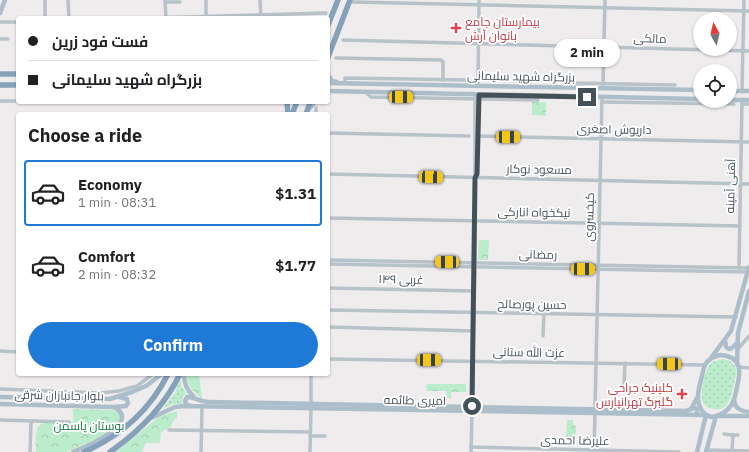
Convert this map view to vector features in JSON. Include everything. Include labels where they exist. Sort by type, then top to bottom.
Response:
[{"type":"highway","points":[[330,20],[338,0]]},
{"type":"highway","points":[[330,52],[352,1]]},
{"type":"highway","points":[[0,74],[16,74]]},
{"type":"highway","points":[[0,85],[16,85]]},
{"type":"highway","points":[[84,452],[107,440],[134,420],[154,397],[167,376]]},
{"type":"highway","points":[[110,452],[135,433],[150,419],[168,396],[179,376]]},
{"type":"main road","points":[[0,13],[5,0]]},
{"type":"main road","points":[[330,78],[332,80],[343,83]]},
{"type":"main road","name":"بزرگراه شهید سلیمانی","points":[[330,83],[478,86],[603,86],[693,90]]},
{"type":"main road","points":[[737,91],[749,91]]},
{"type":"main road","name":"بزرگراه شهید سلیمانی","points":[[330,93],[693,101]]},
{"type":"main road","points":[[737,102],[749,100]]},
{"type":"main road","points":[[696,415],[697,409],[691,409],[697,398],[705,364],[731,331],[736,318],[748,269]]},
{"type":"main road","points":[[749,291],[738,333],[738,366],[740,374],[734,400],[735,407],[739,410],[749,412]]},
{"type":"main road","points":[[725,340],[726,347],[729,349],[735,346],[738,342]]},
{"type":"main road","points":[[710,359],[715,356],[724,355],[732,358],[738,366]]},
{"type":"main road","name":"بلوار جانبازان شرقی","points":[[0,397],[114,398],[146,386],[159,376]]},
{"type":"main road","points":[[184,376],[185,383],[189,391],[197,400]]},
{"type":"main road","points":[[192,407],[186,404],[185,398],[189,396],[197,400]]},
{"type":"main road","points":[[114,398],[127,399],[128,404],[123,407],[114,407]]},
{"type":"main road","points":[[697,398],[700,407],[706,415],[749,416]]},
{"type":"main road","name":"امیری طائمه","points":[[197,400],[201,402],[311,406],[472,409],[686,411],[691,409]]},
{"type":"main road","points":[[706,451],[716,416],[726,411],[734,400]]},
{"type":"main road","name":"بلوار جانبازان شرقی","points":[[0,404],[114,407],[118,409],[121,414],[121,420],[118,427],[94,442],[73,452]]},
{"type":"main road","name":"امیری طائمه","points":[[150,419],[174,407],[311,406]]},
{"type":"main road","name":"امیری طائمه","points":[[595,411],[706,415]]},
{"type":"main road","points":[[697,452],[706,415]]},
{"type":"street","points":[[45,0],[45,16]]},
{"type":"street","points":[[68,0],[69,16]]},
{"type":"street","points":[[206,0],[206,16]]},
{"type":"street","points":[[260,0],[261,16],[326,13]]},
{"type":"street","points":[[478,86],[479,0]]},
{"type":"street","points":[[603,86],[604,0]]},
{"type":"street","points":[[742,91],[744,0]]},
{"type":"street","points":[[166,16],[165,1],[180,2]]},
{"type":"street","points":[[352,1],[749,11]]},
{"type":"street","points":[[0,22],[16,22]]},
{"type":"street","points":[[0,39],[8,38]]},
{"type":"street","name":"مالکی","points":[[343,40],[749,51]]},
{"type":"street","points":[[336,58],[441,60],[443,62],[443,80]]},
{"type":"street","points":[[343,83],[345,78],[468,80]]},
{"type":"street","points":[[573,83],[603,86],[675,85]]},
{"type":"street","points":[[477,97],[538,100]]},
{"type":"street","points":[[475,178],[477,174],[478,136],[477,97]]},
{"type":"street","points":[[471,452],[475,265],[474,173],[477,97]]},
{"type":"street","name":"کیخسروی","points":[[594,451],[602,99]]},
{"type":"street","points":[[0,101],[16,101]]},
{"type":"street","points":[[742,102],[749,104]]},
{"type":"street","name":"آهنی آمینه","points":[[739,270],[742,102]]},
{"type":"street","points":[[330,133],[469,136]]},
{"type":"street","name":"داریوش اصغری","points":[[478,136],[749,142]]},
{"type":"street","name":"مسعود نوکار","points":[[330,174],[749,184]]},
{"type":"street","name":"نیکخواه انارکی","points":[[330,218],[740,226]]},
{"type":"street","name":"رمضانی","points":[[330,260],[475,265]]},
{"type":"street","name":"رمضانی","points":[[330,264],[748,269]]},
{"type":"street","name":"۱۴۹ غربی","points":[[330,288],[474,291]]},
{"type":"street","name":"حسین پورصالح","points":[[330,310],[736,318]]},
{"type":"street","points":[[543,336],[544,314]]},
{"type":"street","points":[[330,327],[473,331]]},
{"type":"street","points":[[738,349],[749,336]]},
{"type":"street","points":[[0,351],[16,352]]},
{"type":"street","name":"عزت الله ستانی","points":[[330,359],[705,364]]},
{"type":"street","points":[[624,387],[625,363]]},
{"type":"street","points":[[738,366],[749,368]]},
{"type":"street","points":[[0,388],[59,392],[119,391],[137,386],[150,376]]},
{"type":"street","points":[[310,452],[312,376]]},
{"type":"street","points":[[103,392],[104,399]]},
{"type":"street","points":[[201,452],[202,407]]},
{"type":"street","points":[[0,420],[69,422]]},
{"type":"street","points":[[30,452],[31,421]]},
{"type":"street","points":[[169,430],[310,434],[325,436]]},
{"type":"street","points":[[724,434],[738,435]]},
{"type":"street","points":[[732,450],[733,435]]},
{"type":"street","name":"علیرضا احمدی","points":[[471,447],[679,452]]},
{"type":"street","points":[[706,451],[749,451]]},
{"type":"green space","points":[[532,102],[546,102],[546,116],[532,115]]},
{"type":"green space","points":[[479,240],[489,240],[488,260],[478,260]]},
{"type":"green space","points":[[723,359],[733,363],[735,367],[736,374],[734,383],[726,406],[719,409],[711,409],[704,404],[702,400],[703,383],[711,363]]},
{"type":"green space","points":[[186,376],[199,376],[202,399],[191,388]]},
{"type":"green space","points":[[180,379],[182,387],[186,393],[182,398],[182,404],[173,404],[163,408],[175,393]]},
{"type":"green space","points":[[427,384],[466,384],[466,392],[451,392],[451,398],[446,398],[446,391],[426,391]]},
{"type":"green space","name":"بوستان یاسمن","points":[[73,409],[113,410],[122,415],[116,427],[96,439],[66,452],[36,452],[36,435],[39,426],[47,422],[73,422]]},
{"type":"green space","points":[[177,411],[177,418],[173,421],[171,427],[161,432],[160,443],[146,443],[142,452],[116,452],[160,416]]},
{"type":"green space","points":[[567,420],[573,420],[573,425],[576,426],[576,441],[566,441]]},
{"type":"place","name":"بیمارستان جامع بانوان آرش","points":[[456,28]]},
{"type":"place","name":"کلینیک جراحی گلبرگ تهرانپارس","points":[[682,394]]},
{"type":"route","points":[[472,406],[475,178],[477,174],[479,95],[587,97]]}]
